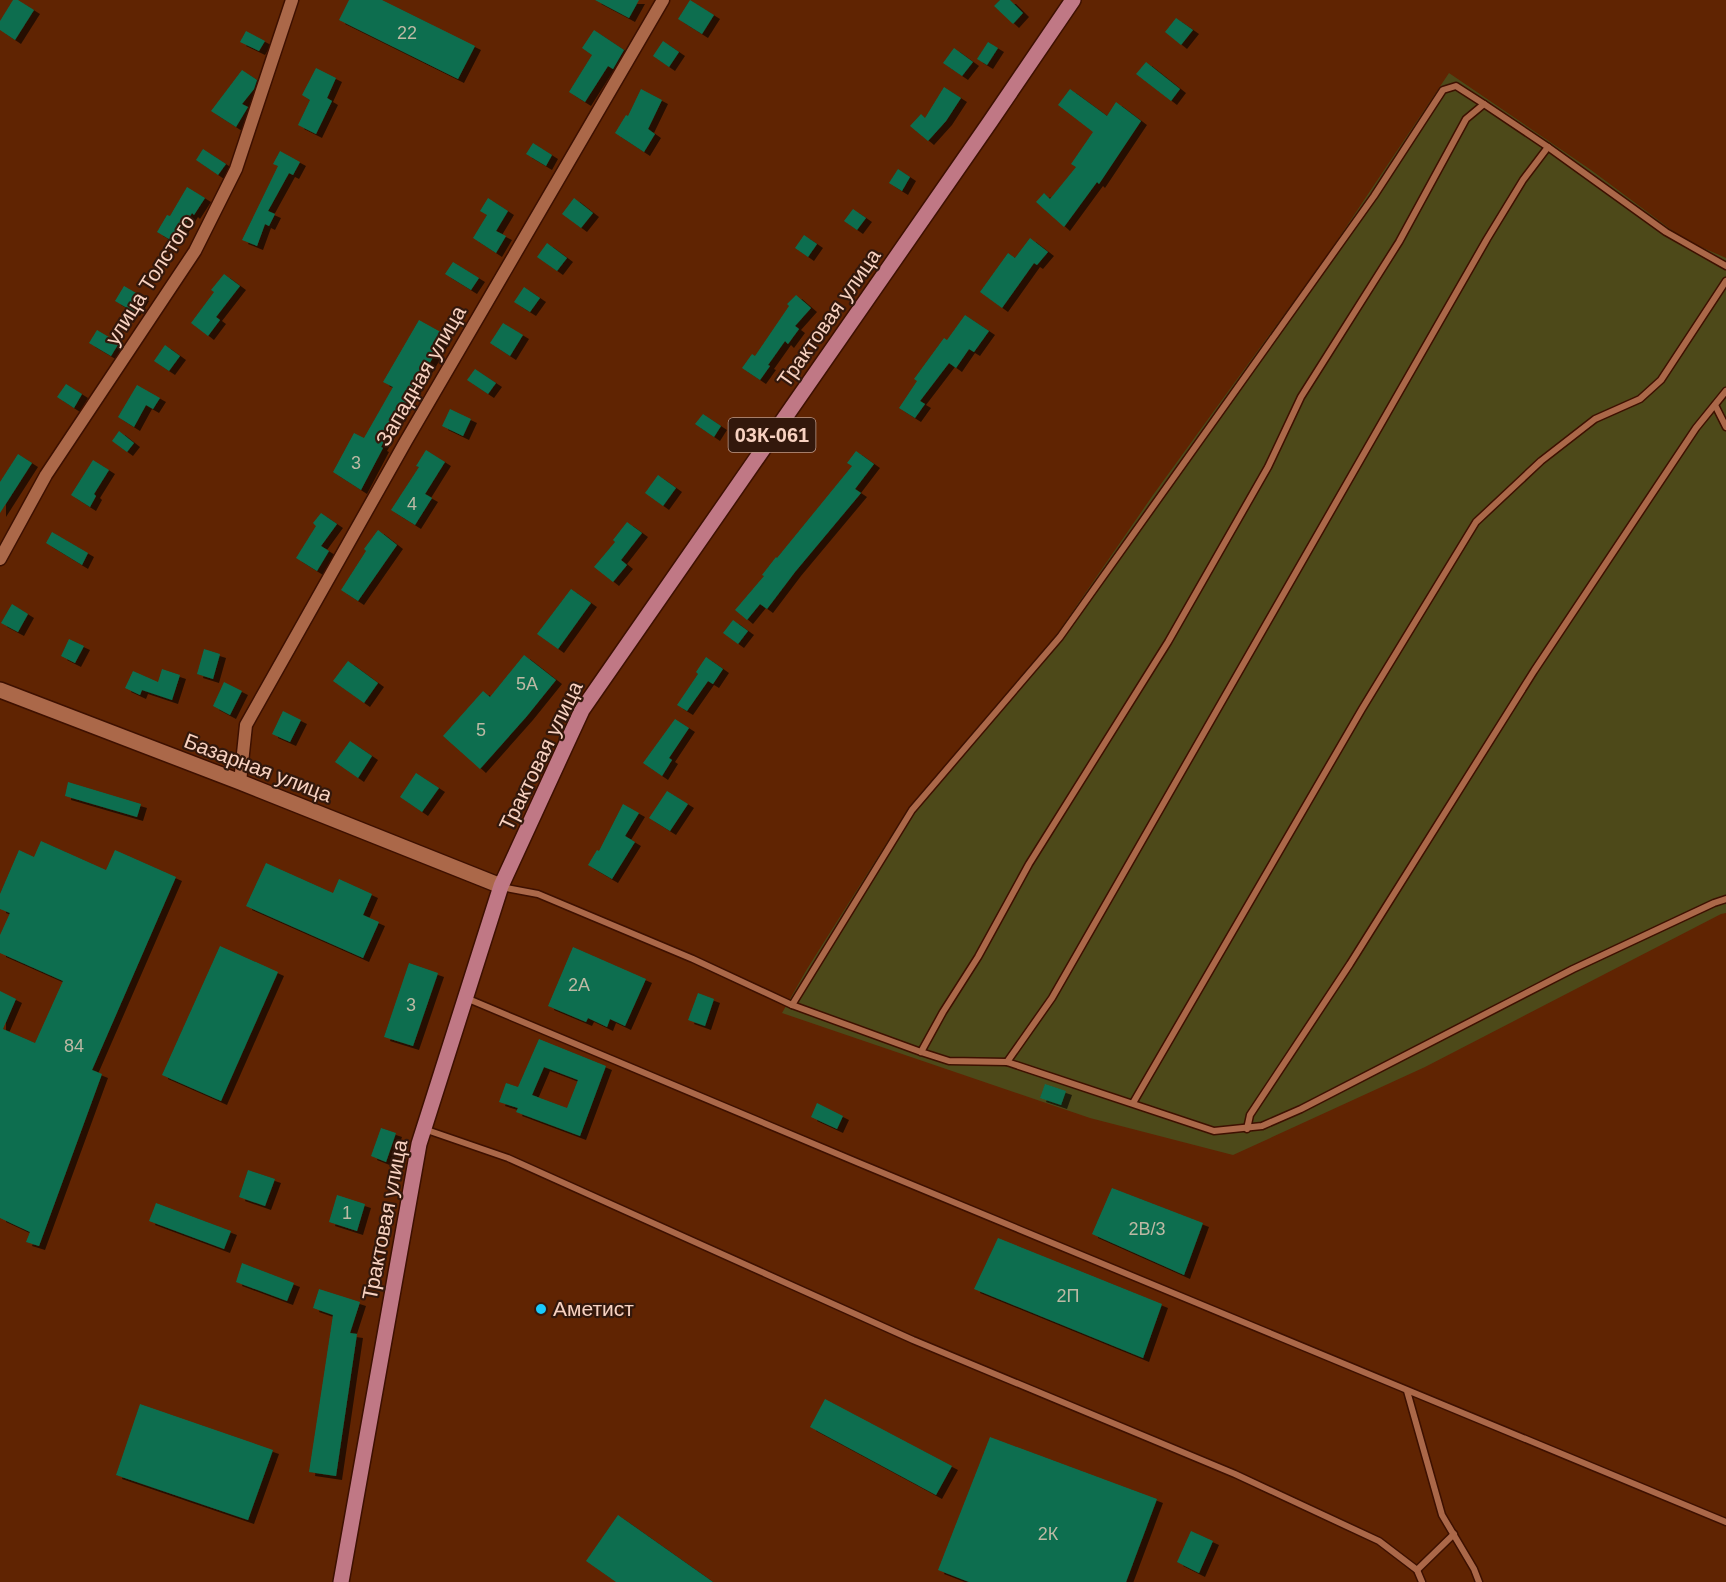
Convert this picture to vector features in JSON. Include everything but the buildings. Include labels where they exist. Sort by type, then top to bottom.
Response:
[{"type":"main road","name":"Трактовая улица","points":[[341,1582],[419,1144],[501,886],[588,702],[1073,0]]},
{"type":"street","name":"улица Толстого","points":[[0,559],[46,475],[195,251],[236,169],[292,0]]},
{"type":"street","name":"Западная улица","points":[[240,782],[246,725],[412,431],[663,0]]},
{"type":"street","name":"Базарная улица","points":[[0,690],[501,886]]},
{"type":"lane","points":[[792,1005],[912,810],[1060,637],[1374,196],[1443,90],[1456,86],[1548,147],[1666,232],[1726,266]]},
{"type":"lane","points":[[921,1053],[943,1012],[978,957],[1029,864],[1168,642],[1268,467],[1301,397],[1399,242],[1466,119],[1484,104]]},
{"type":"lane","points":[[1006,1062],[1052,998],[1487,239],[1523,180],[1548,147]]},
{"type":"lane","points":[[1133,1102],[1362,709],[1476,522],[1541,461],[1595,419],[1640,399],[1661,380],[1726,281]]},
{"type":"lane","points":[[1246,1128],[1250,1115],[1350,964],[1534,671],[1696,428],[1726,391]]},
{"type":"lane","points":[[1715,405],[1726,427]]},
{"type":"lane","points":[[501,886],[538,894],[693,959],[792,1005],[921,1053],[949,1061],[1006,1062],[1133,1102],[1214,1131],[1262,1126],[1301,1109],[1573,969],[1726,899]]},
{"type":"lane","points":[[465,997],[1726,1522]]},
{"type":"lane","points":[[424,1129],[508,1158],[913,1340],[1234,1474],[1379,1540],[1417,1570],[1422,1582]]},
{"type":"lane","points":[[1407,1391],[1442,1515],[1474,1569],[1479,1582]]},
{"type":"lane","points":[[1417,1570],[1454,1534]]},
{"type":"shaded area","points":[[1449,73],[1591,170],[1685,240],[1726,258],[1726,913],[1425,1067],[1233,1155],[1090,1118],[782,1013],[807,969],[908,809],[1057,634],[1153,495],[1328,254]]},
{"type":"place","name":"Аметист","points":[[541,1309]]}]
